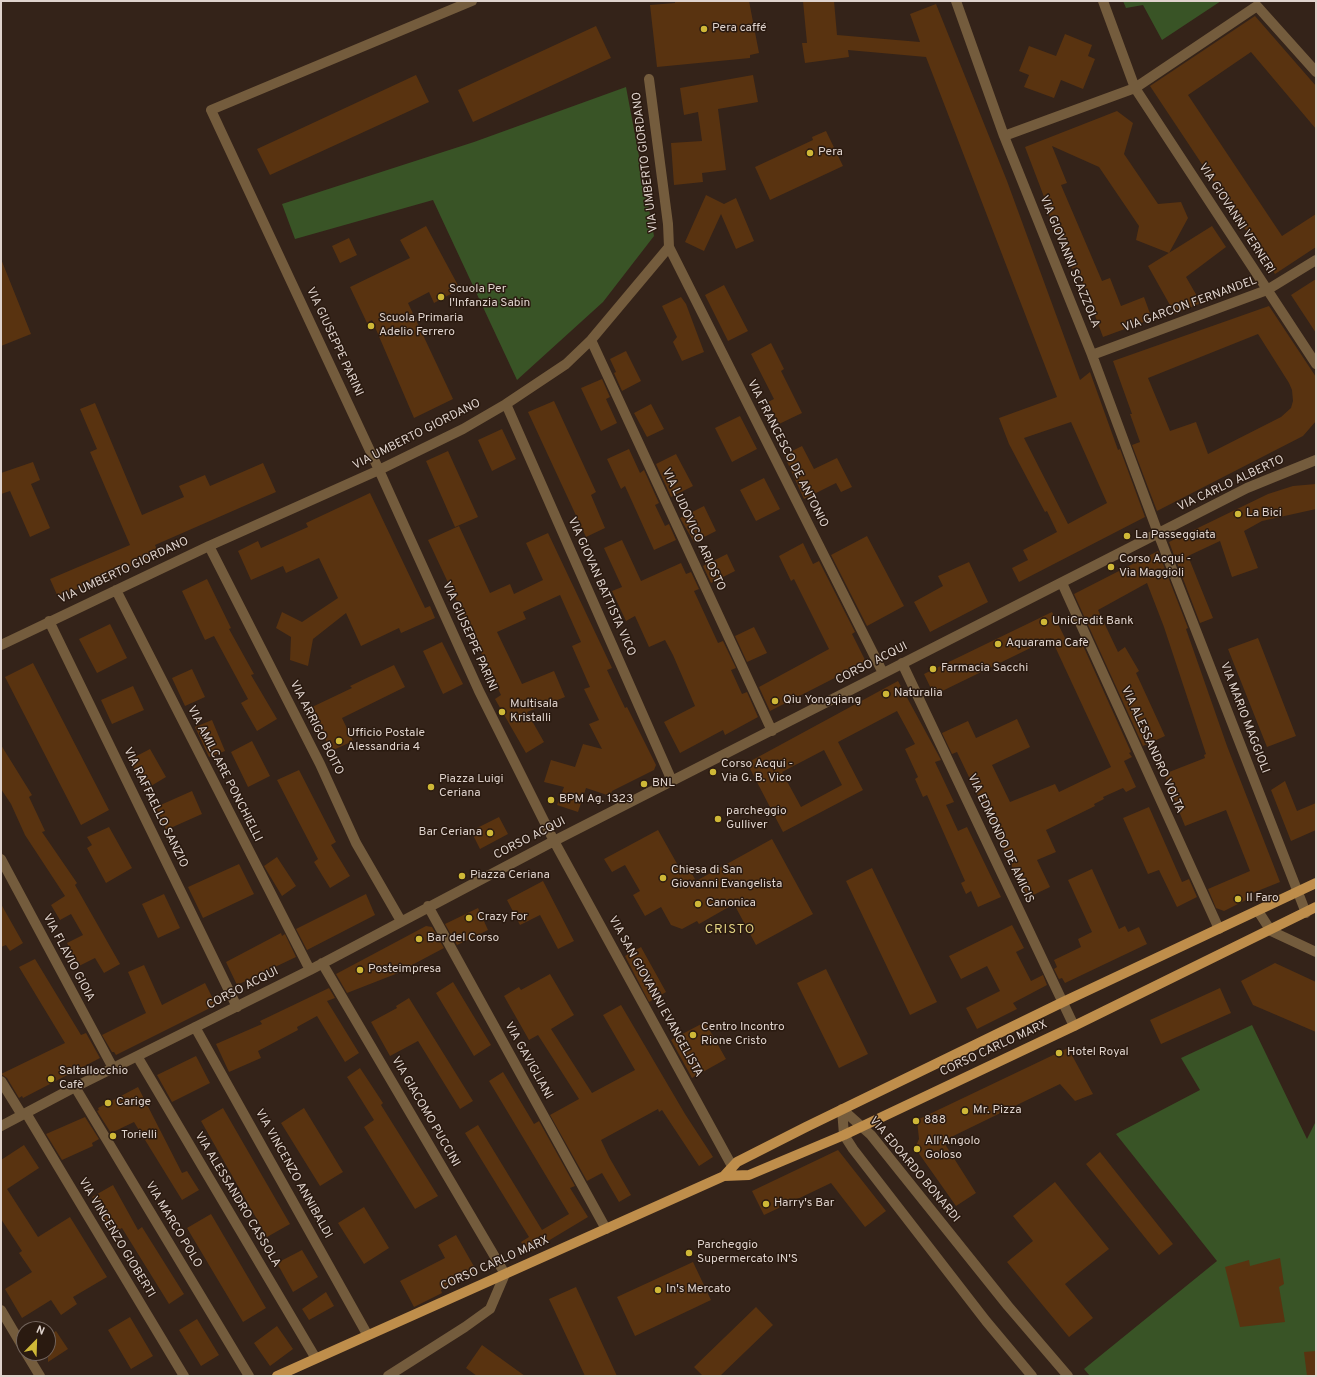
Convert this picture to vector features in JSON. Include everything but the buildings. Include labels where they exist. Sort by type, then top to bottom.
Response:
[{"type":"main road","name":"CORSO CARLO MARX","points":[[724,1176],[732,1166],[842,1109],[1063,1002],[1316,883]]},
{"type":"main road","name":"CORSO CARLO MARX","points":[[277,1376],[367,1334],[724,1176],[749,1174],[862,1127],[1271,931],[1316,907]]},
{"type":"street","name":"VIA GIUSEPPE PARINI","points":[[472,1],[211,110],[379,470],[479,692],[554,841]]},
{"type":"street","name":"VIA GIOVANNI SCAZZOLA","points":[[956,1],[1004,136],[1092,355],[1158,533]]},
{"type":"street","name":"VIA GIOVANNI VERNERI","points":[[1103,1],[1135,88],[1316,364]]},
{"type":"street","points":[[1004,136],[1135,88],[1256,6],[1316,72]]},
{"type":"street","name":"VIA UMBERTO GIORDANO","points":[[1,645],[209,546],[379,470],[463,429],[506,404],[566,364],[591,340],[669,247],[668,224],[649,79]]},
{"type":"street","name":"VIA FRANCESCO DE ANTONIO","points":[[669,247],[883,673]]},
{"type":"street","name":"VIA GARCON FERNANDEL","points":[[1092,355],[1267,290],[1316,260]]},
{"type":"street","name":"VIA LUDOVICO ARIOSTO","points":[[591,340],[772,731]]},
{"type":"street","name":"VIA GIOVAN BATTISTA VICO","points":[[506,404],[672,781]]},
{"type":"street","name":"VIA CARLO ALBERTO","points":[[1158,533],[1247,488],[1316,460]]},
{"type":"street","name":"CORSO ACQUI","points":[[1,1126],[75,1087],[310,970],[428,906],[554,841],[1158,533]]},
{"type":"street","name":"VIA MARIO MAGGIOLI","points":[[1158,533],[1306,913]]},
{"type":"street","name":"VIA ARRIGO BOITO","points":[[209,546],[320,764],[356,843],[400,921]]},
{"type":"street","name":"VIA ALESSANDRO VOLTA","points":[[1062,583],[1219,929]]},
{"type":"street","name":"VIA AMILCARE PONCHIELLI","points":[[116,590],[310,970]]},
{"type":"street","name":"VIA RAFFAELLO SANZIO","points":[[49,621],[237,1007]]},
{"type":"street","name":"VIA EDMONDO DE AMICIS","points":[[902,663],[1074,1026]]},
{"type":"street","name":"VIA SAN GIOVANNI EVANGELISTA","points":[[554,841],[732,1166]]},
{"type":"street","name":"VIA FLAVIO GIOIA","points":[[1,859],[113,1068]]},
{"type":"street","name":"VIA GAVIGLIANI","points":[[428,906],[606,1229]]},
{"type":"street","points":[[1258,910],[1271,931],[1316,952]]},
{"type":"street","name":"VIA GIACOMO PUCCINI","points":[[322,963],[505,1274]]},
{"type":"street","name":"VIA VINCENZO ANNIBALDI","points":[[195,1027],[367,1334]]},
{"type":"street","name":"VIA ALESSANDRO CASSOLA","points":[[137,1056],[315,1358]]},
{"type":"street","name":"VIA VINCENZO GIOBERTI","points":[[1,1080],[24,1114],[184,1376]]},
{"type":"street","name":"VIA MARCO POLO","points":[[75,1087],[249,1376]]},
{"type":"street","points":[[842,1109],[844,1135],[853,1149],[986,1321],[1032,1376]]},
{"type":"street","name":"VIA EDOARDO BONARDI","points":[[842,1109],[874,1139],[1008,1306],[1068,1376]]},
{"type":"street","points":[[388,1376],[465,1328],[490,1309],[505,1274]]},
{"type":"street","points":[[1,1310],[16,1335]]},
{"type":"street","points":[[31,1361],[40,1376]]},
{"type":"green space","points":[[1123,1],[1221,1],[1162,40],[1143,5],[1126,8]]},
{"type":"green space","points":[[626,87],[654,236],[603,302],[517,380],[433,200],[295,239],[282,204],[474,142]]},
{"type":"green space","points":[[1252,1025],[1307,1139],[1316,1121],[1316,1376],[1090,1376],[1084,1369],[1217,1261],[1116,1134],[1200,1090],[1181,1058]]},
{"type":"place","name":"Pera caffé","points":[[704,29]]},
{"type":"place","name":"Pera","points":[[810,153]]},
{"type":"place","name":"Scuola Per l'Infanzia Sabin","points":[[441,297]]},
{"type":"place","name":"Scuola Primaria Adelio Ferrero","points":[[371,326]]},
{"type":"place","name":"La Bici","points":[[1238,514]]},
{"type":"place","name":"La Passeggiata","points":[[1127,536]]},
{"type":"place","name":"Corso Acqui - Via Maggioli","points":[[1111,567]]},
{"type":"place","name":"UniCredit Bank","points":[[1044,622]]},
{"type":"place","name":"Aquarama Cafè","points":[[998,644]]},
{"type":"place","name":"Farmacia Sacchi","points":[[933,669]]},
{"type":"place","name":"Naturalia","points":[[886,694]]},
{"type":"place","name":"Qiu Yongqiang","points":[[775,701]]},
{"type":"place","name":"Multisala Kristalli","points":[[502,712]]},
{"type":"place","name":"Ufficio Postale Alessandria 4","points":[[339,741]]},
{"type":"place","name":"Corso Acqui - Via G. B. Vico","points":[[713,772]]},
{"type":"place","name":"BNL","points":[[644,784]]},
{"type":"place","name":"Piazza Luigi Ceriana","points":[[431,787]]},
{"type":"place","name":"BPM Ag. 1323","points":[[551,800]]},
{"type":"place","name":"parcheggio Gulliver","points":[[718,819]]},
{"type":"place","name":"Bar Ceriana","points":[[490,833]]},
{"type":"place","name":"Piazza Ceriana","points":[[462,876]]},
{"type":"place","name":"Chiesa di San Giovanni Evangelista","points":[[663,878]]},
{"type":"place","name":"Il Faro","points":[[1238,899]]},
{"type":"place","name":"Canonica","points":[[698,904]]},
{"type":"place","name":"Crazy For","points":[[469,918]]},
{"type":"place","name":"Bar del Corso","points":[[419,939]]},
{"type":"place","name":"Posteimpresa","points":[[360,970]]},
{"type":"place","name":"Centro Incontro Rione Cristo","points":[[693,1035]]},
{"type":"place","name":"Hotel Royal","points":[[1059,1053]]},
{"type":"place","name":"Saltallocchio Cafè","points":[[51,1079]]},
{"type":"place","name":"Carige","points":[[108,1103]]},
{"type":"place","name":"Mr. Pizza","points":[[965,1111]]},
{"type":"place","name":"888","points":[[916,1121]]},
{"type":"place","name":"Torielli","points":[[113,1136]]},
{"type":"place","name":"All'Angolo Goloso","points":[[917,1149]]},
{"type":"place","name":"Harry's Bar","points":[[766,1204]]},
{"type":"place","name":"Parcheggio Supermercato IN'S","points":[[689,1253]]},
{"type":"place","name":"In's Mercato","points":[[658,1290]]},
{"type":"district","name":"CRISTO","points":[[730,930]]}]
